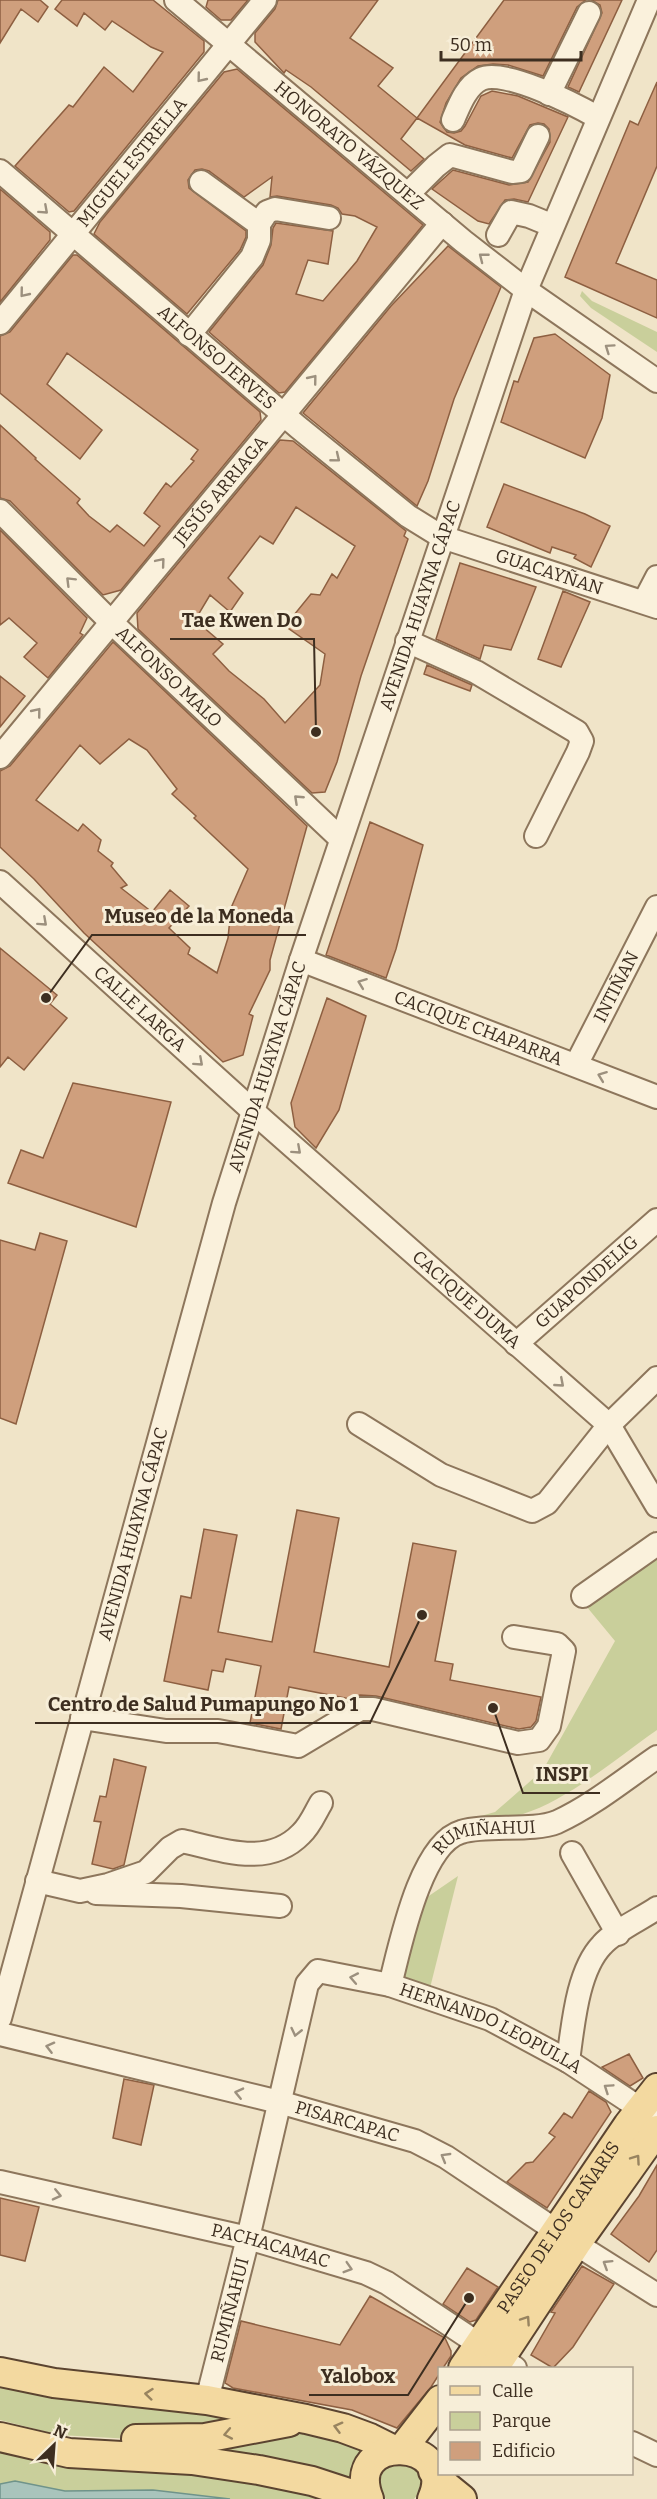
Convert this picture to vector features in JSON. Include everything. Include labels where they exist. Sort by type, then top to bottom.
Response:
[{"type":"main road","name":"PASEO DE LOS CAÑARIS","points":[[467,2367],[497,2360],[567,2238],[653,2112]]},
{"type":"main road","points":[[0,2372],[54,2383],[207,2400],[344,2428],[397,2449],[412,2450],[434,2460],[436,2483],[432,2499]]},
{"type":"main road","points":[[0,2437],[69,2453],[192,2460],[259,2470],[312,2481],[368,2499],[365,2481],[370,2467],[380,2455],[397,2449],[438,2402]]},
{"type":"main road","points":[[0,2422],[59,2435],[150,2440],[205,2438],[306,2419]]},
{"type":"main road","points":[[441,2475],[446,2486],[462,2499]]},
{"type":"street","name":"HONORATO VÁZQUEZ","points":[[176,0],[442,223],[526,290],[657,381]]},
{"type":"street","name":"MIGUEL ESTRELLA","points":[[0,323],[265,0]]},
{"type":"street","name":"AVENIDA HUAYNA CÁPAC","points":[[0,2018],[224,1203],[301,960],[526,290],[551,225],[649,0]]},
{"type":"street","points":[[549,94],[590,13]]},
{"type":"street","points":[[453,120],[463,97],[481,79],[504,76],[573,103],[597,117]]},
{"type":"street","points":[[408,194],[450,155],[512,172],[521,171],[538,135]]},
{"type":"street","name":"ALFONSO JERVES","points":[[0,171],[284,415],[408,516],[442,537]]},
{"type":"street","points":[[201,182],[259,224]]},
{"type":"street","points":[[189,334],[252,257],[259,240],[259,224],[267,212],[275,209],[329,218]]},
{"type":"street","points":[[498,235],[511,212],[551,225]]},
{"type":"street","name":"JESÚS ARRIAGA","points":[[0,757],[442,223]]},
{"type":"street","name":"ALFONSO MALO","points":[[0,511],[111,622],[341,839]]},
{"type":"street","name":"GUACAYÑAN","points":[[442,537],[650,605]]},
{"type":"street","points":[[650,605],[657,577]]},
{"type":"street","points":[[407,641],[476,672],[577,732],[582,741],[578,752],[536,836]]},
{"type":"street","name":"CALLE LARGA","points":[[0,882],[253,1111]]},
{"type":"street","name":"INTIÑAN","points":[[576,1065],[657,907]]},
{"type":"street","name":"CACIQUE CHAPARRA","points":[[301,960],[657,1097]]},
{"type":"street","name":"CACIQUE DUMA","points":[[253,1111],[609,1425],[657,1506]]},
{"type":"street","name":"GUAPONDELIG","points":[[516,1344],[657,1220]]},
{"type":"street","points":[[359,1424],[441,1475],[532,1511],[548,1503],[609,1425],[657,1378]]},
{"type":"street","points":[[584,1596],[657,1544]]},
{"type":"street","points":[[81,1718],[166,1731],[218,1731],[298,1746],[360,1709],[373,1709],[518,1743],[539,1740],[549,1726],[564,1651],[557,1644],[514,1637]]},
{"type":"street","name":"RUMIÑAHUI","points":[[390,1985],[411,1905],[432,1856],[443,1842],[460,1832],[555,1823],[657,1757]]},
{"type":"street","points":[[80,1891],[108,1885],[146,1872],[170,1848],[182,1841],[252,1856],[270,1853],[290,1844],[303,1833],[321,1803]]},
{"type":"street","points":[[572,1853],[618,1934]]},
{"type":"street","points":[[37,1881],[107,1895],[181,1896],[280,1906]]},
{"type":"street","points":[[568,2061],[584,1976],[591,1960],[603,1944],[657,1908]]},
{"type":"street","name":"HERNANDO LEOPULLA","points":[[312,1976],[318,1971],[390,1985],[490,2019],[568,2061],[653,2112]]},
{"type":"street","name":"RUMIÑAHUI","points":[[207,2400],[248,2238],[307,1984],[312,1976]]},
{"type":"street","name":"PISARCAPAC","points":[[0,2034],[279,2102],[414,2141],[446,2157],[657,2295]]},
{"type":"street","name":"PACHACAMAC","points":[[0,2182],[248,2238],[366,2273],[387,2283],[497,2360]]},
{"type":"street","points":[[633,2443],[657,2455]]},
{"type":"green space","points":[[582,291],[592,301],[657,332],[657,352],[591,308],[580,296]]},
{"type":"green space","points":[[653,1530],[657,1537],[657,1730],[557,1799],[523,1814],[481,1816],[495,1812],[543,1770],[615,1641],[577,1595],[653,1535]]},
{"type":"green space","points":[[458,1876],[429,1992],[402,1980],[420,1902]]},
{"type":"green space","points":[[0,2372],[306,2419],[380,2455],[365,2487],[150,2440],[59,2435],[0,2420]]},
{"type":"green space","points":[[0,2444],[191,2468],[339,2499],[230,2499],[153,2490],[65,2491],[15,2481],[0,2484]]},
{"type":"green space","points":[[409,2463],[417,2471],[421,2480],[418,2494],[414,2499],[386,2499],[380,2485],[383,2472],[390,2464]]},
{"type":"water","points":[[15,2481],[65,2491],[153,2490],[230,2499],[0,2499],[0,2484]]},
{"type":"building","points":[[0,0],[40,0],[48,7],[38,22],[21,9],[0,43]]},
{"type":"building","points":[[62,0],[153,0],[204,41],[204,52],[74,211],[69,212],[15,166],[69,105],[73,107],[104,67],[133,92],[163,52],[151,47],[112,21],[105,30],[84,13],[77,26],[55,9]]},
{"type":"building","points":[[208,0],[248,0],[231,20],[221,20],[206,7]]},
{"type":"building","points":[[278,0],[378,0],[350,38],[393,68],[378,86],[417,118],[401,139],[424,159],[411,171],[311,87],[286,70],[284,73],[255,42],[255,33],[275,9]]},
{"type":"building","points":[[504,0],[586,0],[577,7],[543,76],[508,65],[478,66],[461,78],[446,103],[440,122],[447,132],[454,133],[461,131],[465,126],[481,96],[492,91],[518,96],[568,117],[528,202],[505,200],[489,224],[478,221],[432,189],[453,170],[509,185],[528,182],[550,142],[549,129],[544,124],[530,125],[512,158],[465,145],[417,118]]},
{"type":"building","points":[[591,0],[622,0],[579,92],[568,87],[602,13],[600,5]]},
{"type":"building","points":[[237,69],[423,225],[285,392],[279,393],[209,332],[263,265],[276,223],[333,231],[328,264],[308,260],[296,294],[323,301],[357,261],[377,227],[355,216],[342,214],[338,208],[331,205],[277,196],[270,197],[272,177],[244,197],[209,171],[195,170],[188,180],[189,188],[246,231],[246,237],[240,250],[187,314],[94,234],[100,222],[224,72]]},
{"type":"building","points":[[657,82],[657,166],[616,263],[657,280],[657,318],[565,277],[630,121],[638,125]]},
{"type":"building","points":[[0,189],[50,232],[50,240],[0,302]]},
{"type":"building","points":[[448,246],[501,287],[454,399],[428,481],[417,506],[303,413],[391,306]]},
{"type":"building","points":[[73,255],[77,255],[260,412],[261,420],[121,590],[103,595],[10,501],[0,498],[0,425],[80,499],[77,503],[89,516],[110,532],[117,525],[144,546],[160,526],[144,513],[166,483],[171,487],[194,461],[191,459],[198,450],[67,353],[47,384],[102,430],[80,459],[0,393],[0,336],[10,332]]},
{"type":"building","points":[[555,334],[610,375],[602,418],[585,458],[501,422],[514,381],[518,382],[534,338]]},
{"type":"building","points":[[280,440],[293,441],[406,531],[404,536],[408,539],[361,676],[337,762],[325,792],[312,793],[138,629],[137,613]],"holes":[[[296,507],[355,546],[337,578],[332,574],[320,595],[311,594],[285,626],[325,654],[320,685],[285,723],[264,699],[229,671],[213,654],[223,644],[195,620],[210,595],[230,612],[243,593],[228,578],[260,536],[273,544]]]},
{"type":"building","points":[[504,484],[585,514],[610,526],[591,567],[574,558],[576,555],[552,547],[550,553],[487,527]]},
{"type":"building","points":[[0,530],[87,618],[80,633],[83,635],[48,678],[24,657],[37,643],[9,618],[0,625]]},
{"type":"building","points":[[460,563],[536,587],[511,650],[484,645],[480,659],[436,639]]},
{"type":"building","points":[[563,591],[590,602],[561,667],[538,659]]},
{"type":"building","points":[[113,642],[307,826],[270,960],[270,970],[249,1014],[253,1016],[243,1055],[223,1062],[84,933],[34,879],[0,847],[0,771],[10,766]],"holes":[[[129,739],[147,750],[177,789],[172,794],[248,869],[231,908],[228,938],[217,973],[188,954],[190,948],[169,928],[189,906],[170,890],[152,912],[121,888],[127,885],[111,866],[113,863],[98,851],[101,840],[83,824],[78,831],[36,800],[80,745],[100,764]]]},
{"type":"building","points":[[427,665],[472,685],[470,691],[424,674]]},
{"type":"building","points":[[0,676],[25,696],[0,727]]},
{"type":"building","points":[[370,822],[423,845],[396,949],[386,978],[326,955]]},
{"type":"building","points":[[0,948],[57,995],[50,1004],[67,1018],[24,1070],[8,1057],[0,1067]]},
{"type":"building","points":[[327,998],[366,1016],[339,1110],[316,1148],[295,1127],[291,1103]]},
{"type":"building","points":[[73,1083],[171,1102],[136,1227],[8,1183],[21,1150],[43,1158]]},
{"type":"building","points":[[40,1233],[67,1241],[16,1424],[0,1418],[0,1240],[35,1250]]},
{"type":"building","points":[[297,1510],[339,1518],[314,1652],[389,1667],[413,1543],[456,1551],[435,1661],[453,1664],[450,1680],[541,1697],[536,1721],[531,1727],[519,1729],[376,1696],[360,1695],[350,1699],[289,1687],[281,1729],[250,1723],[261,1666],[226,1659],[223,1672],[212,1670],[208,1690],[164,1681],[181,1596],[191,1598],[204,1529],[237,1535],[218,1632],[272,1642]]},
{"type":"building","points":[[114,1759],[146,1767],[124,1865],[113,1869],[92,1864],[101,1822],[94,1821],[100,1796],[106,1797]]},
{"type":"building","points":[[629,2054],[643,2078],[630,2086],[602,2067]]},
{"type":"building","points":[[124,2079],[154,2085],[141,2145],[113,2138]]},
{"type":"building","points":[[589,2091],[606,2102],[611,2112],[547,2208],[507,2182],[526,2163],[533,2162],[555,2137],[549,2133],[564,2113],[572,2118]]},
{"type":"building","points":[[657,2165],[657,2250],[649,2262],[611,2234],[639,2196]]},
{"type":"building","points":[[0,2198],[39,2207],[25,2261],[0,2255]]},
{"type":"building","points":[[582,2266],[614,2284],[573,2347],[554,2367],[531,2355],[555,2313],[551,2312]]},
{"type":"building","points":[[467,2268],[498,2287],[476,2320],[470,2322],[443,2304]]},
{"type":"building","points":[[370,2296],[445,2338],[451,2356],[444,2367],[438,2367],[438,2376],[431,2387],[397,2428],[352,2410],[233,2388],[225,2383],[241,2321],[340,2345]]},
{"type":"place","name":"Tae Kwen Do","points":[[316,732]]},
{"type":"place","name":"Museo de la Moneda","points":[[46,998]]},
{"type":"place","name":"Centro de Salud Pumapungo No 1","points":[[422,1615]]},
{"type":"place","name":"INSPI","points":[[493,1708]]},
{"type":"place","name":"Yalobox","points":[[469,2298]]}]
